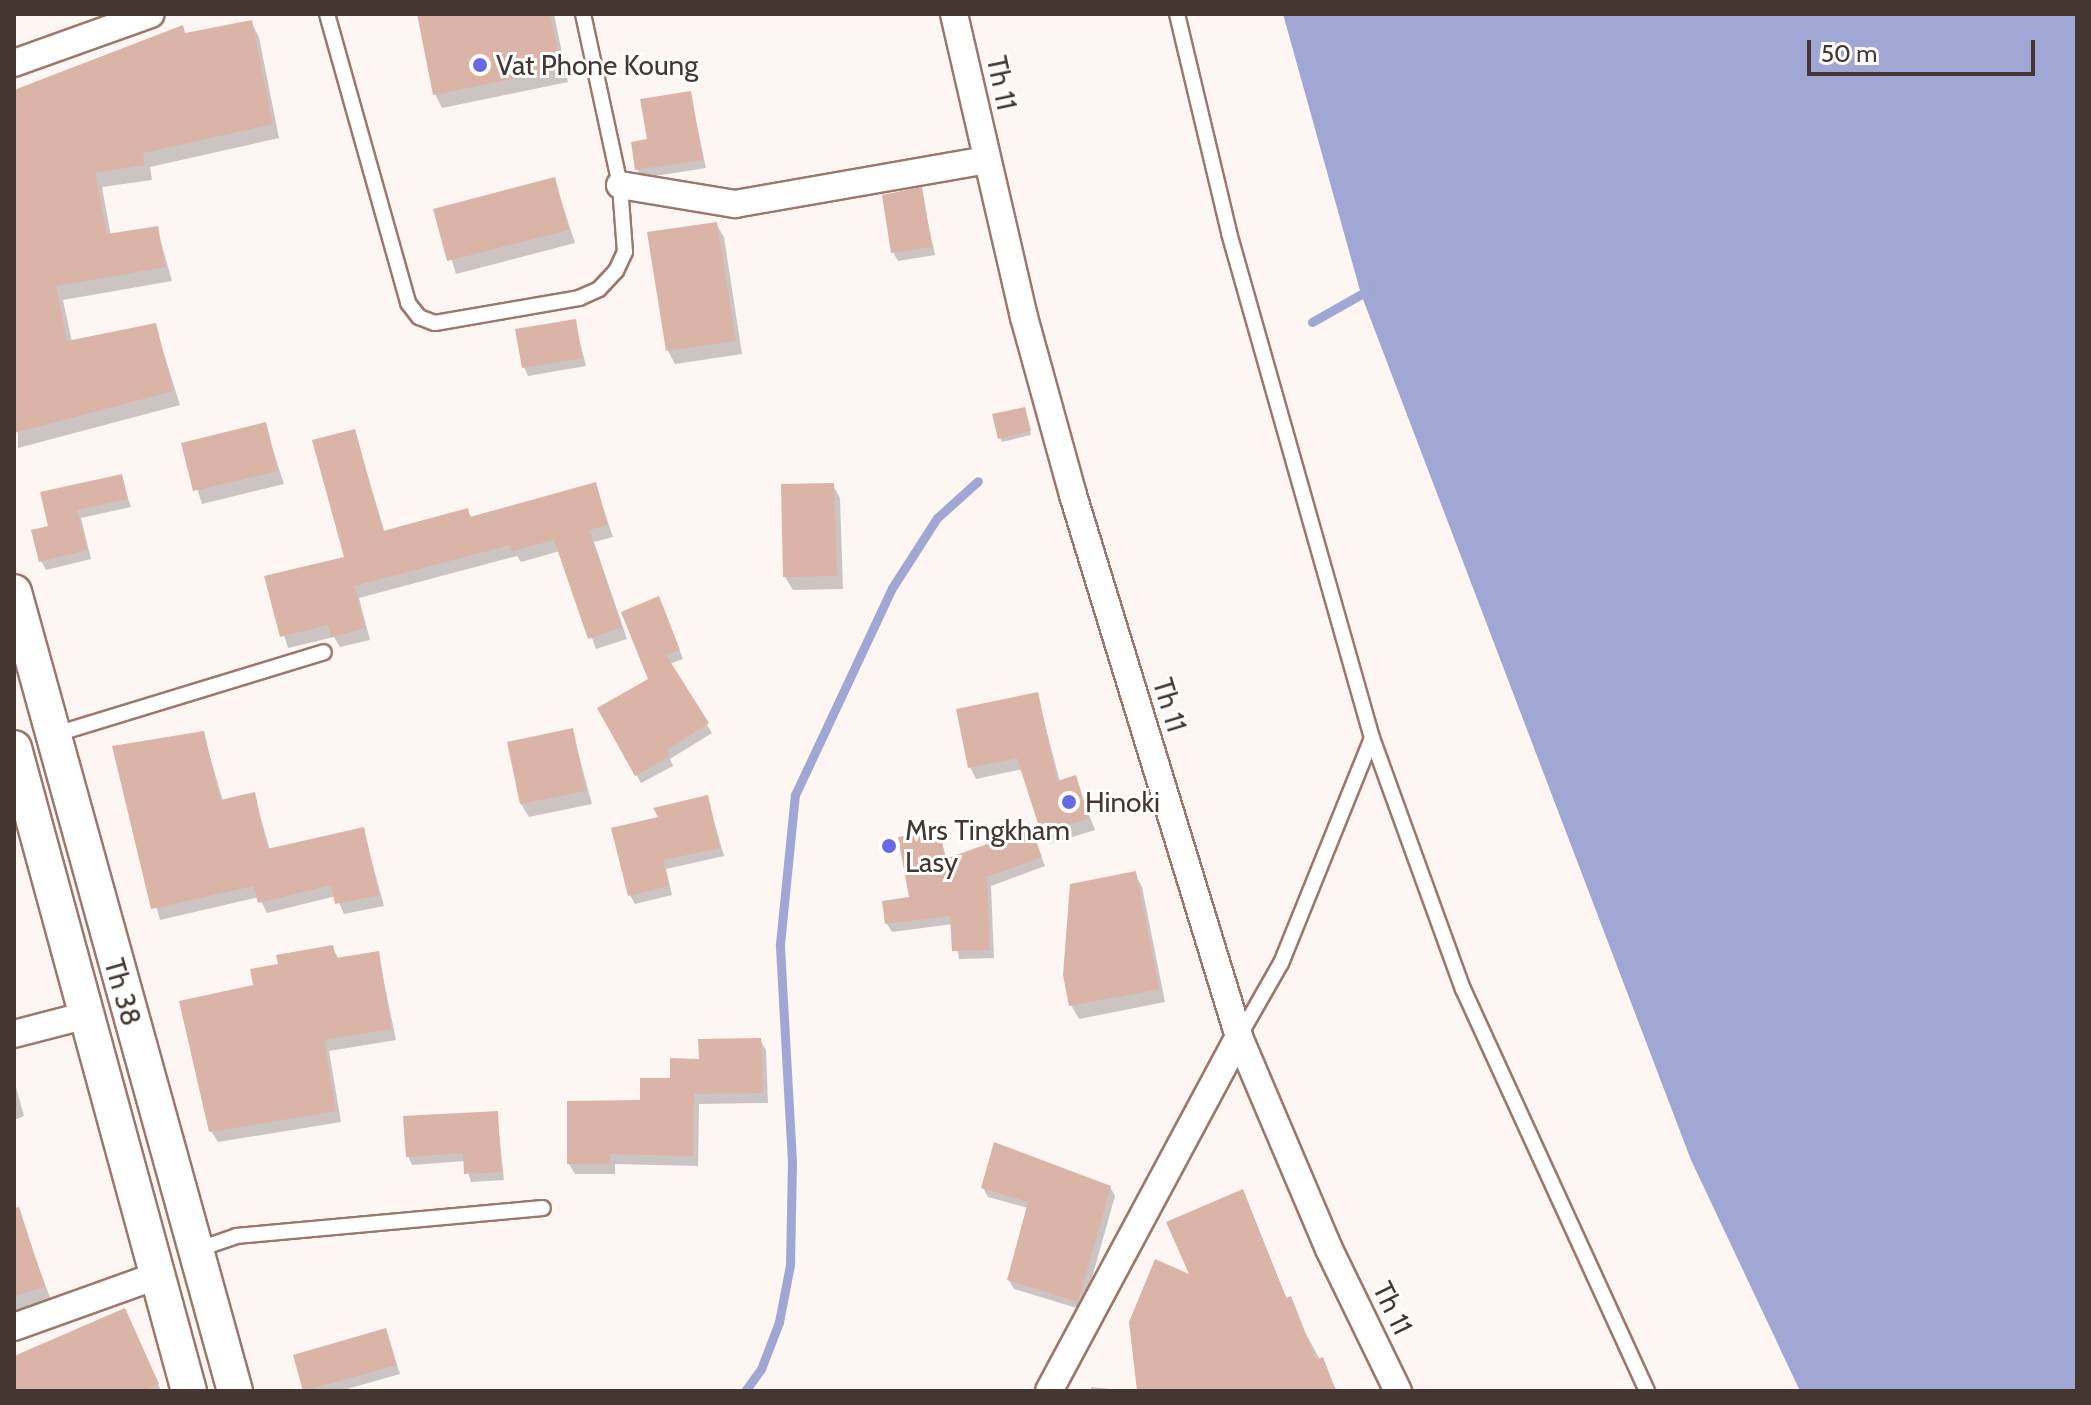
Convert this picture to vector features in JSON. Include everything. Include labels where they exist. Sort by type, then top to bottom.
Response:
[{"type":"street","points":[[14,63],[151,14]]},
{"type":"street","name":"Th 11","points":[[954,14],[986,160],[1073,495],[1239,1037],[1329,1249],[1398,1391]]},
{"type":"street","points":[[620,185],[735,204],[986,160]]},
{"type":"street","name":"Th 38","points":[[14,592],[52,736],[199,1249],[235,1391]]},
{"type":"street","name":"Th 38","points":[[14,748],[189,1391]]},
{"type":"street","points":[[14,1034],[87,1015]]},
{"type":"street","points":[[1049,1391],[1239,1037]]},
{"type":"street","points":[[14,1327],[159,1275]]},
{"type":"lane","points":[[327,14],[408,303],[419,317],[435,323],[579,298],[599,289],[625,252],[620,185],[583,14]]},
{"type":"lane","points":[[1177,14],[1229,233],[1372,738],[1463,989],[1647,1391]]},
{"type":"lane","points":[[52,736],[324,652]]},
{"type":"lane","points":[[1239,1037],[1281,963],[1372,738]]},
{"type":"lane","points":[[199,1249],[236,1236],[543,1208]]},
{"type":"water","points":[[1283,14],[2077,14],[2077,1391],[1800,1391],[1691,1160],[1361,294]]},
{"type":"building","points":[[417,14],[550,14],[562,69],[433,95]]},
{"type":"building","points":[[252,20],[273,124],[143,153],[145,165],[95,173],[107,234],[158,226],[165,267],[56,286],[67,341],[156,323],[173,391],[14,433],[14,90],[183,25],[185,33]]},
{"type":"building","points":[[691,91],[703,160],[635,170],[631,142],[647,139],[640,99]]},
{"type":"building","points":[[555,177],[569,230],[447,261],[433,209]]},
{"type":"building","points":[[922,187],[932,247],[891,253],[882,195]]},
{"type":"building","points":[[717,222],[736,341],[666,351],[647,232]]},
{"type":"building","points":[[576,319],[582,358],[522,368],[515,329]]},
{"type":"building","points":[[1025,407],[1031,431],[998,439],[992,414]]},
{"type":"building","points":[[266,422],[278,471],[193,491],[181,443]]},
{"type":"building","points":[[355,429],[383,531],[468,508],[470,517],[596,482],[608,525],[589,530],[622,627],[588,639],[554,540],[512,551],[510,545],[354,586],[365,628],[331,637],[328,625],[280,637],[264,576],[344,557],[312,440]]},
{"type":"building","points":[[122,474],[128,499],[77,510],[87,550],[39,562],[31,530],[48,526],[40,492]]},
{"type":"building","points":[[834,483],[837,576],[783,577],[781,484]]},
{"type":"building","points":[[659,596],[680,650],[666,655],[709,723],[667,750],[670,756],[635,776],[597,708],[648,679],[621,612]]},
{"type":"building","points":[[1038,692],[1057,781],[1076,775],[1089,818],[1041,833],[1017,758],[968,768],[956,709]]},
{"type":"building","points":[[573,728],[586,791],[520,804],[507,742]]},
{"type":"building","points":[[204,731],[220,800],[255,792],[267,849],[364,827],[379,895],[335,904],[331,885],[258,903],[254,886],[151,909],[112,746]]},
{"type":"building","points":[[708,795],[720,848],[663,860],[669,886],[628,896],[611,828],[658,817],[653,808]]},
{"type":"building","points":[[1029,823],[1042,857],[987,877],[990,950],[952,951],[950,916],[885,924],[882,901],[909,897],[898,837],[940,830],[945,859],[1007,837],[1005,832]]},
{"type":"building","points":[[1136,871],[1159,989],[1069,1006],[1063,975],[1070,884]]},
{"type":"building","points":[[333,945],[336,958],[379,951],[391,1029],[324,1040],[336,1111],[209,1132],[179,1001],[253,985],[250,969],[278,964],[276,955]]},
{"type":"building","points":[[761,1038],[763,1093],[694,1094],[693,1156],[610,1154],[610,1164],[567,1164],[567,1101],[640,1100],[640,1078],[670,1078],[670,1058],[699,1059],[698,1039]]},
{"type":"building","points":[[498,1111],[501,1172],[464,1174],[463,1153],[406,1157],[403,1116]]},
{"type":"building","points":[[994,1142],[1111,1186],[1078,1302],[1007,1280],[1028,1202],[981,1188]]},
{"type":"building","points":[[1243,1189],[1286,1298],[1291,1296],[1316,1360],[1323,1357],[1336,1391],[1137,1391],[1129,1322],[1155,1259],[1189,1274],[1166,1222]]},
{"type":"building","points":[[19,1207],[45,1287],[14,1296],[14,1208]]},
{"type":"building","points":[[125,1308],[159,1384],[144,1391],[14,1391],[14,1356]]},
{"type":"building","points":[[386,1328],[397,1365],[303,1391],[293,1355]]},
{"type":"waterway","points":[[1312,322],[1372,288]]},
{"type":"waterway","points":[[745,1391],[761,1369],[779,1322],[790,1265],[792,1162],[780,944],[795,795],[892,588],[937,518],[978,481]]},
{"type":"place","name":"Vat Phone Koung","points":[[480,65]]},
{"type":"place","name":"Hinoki","points":[[1069,802]]},
{"type":"place","name":"Mrs Tingkham Lasy","points":[[889,846]]}]
